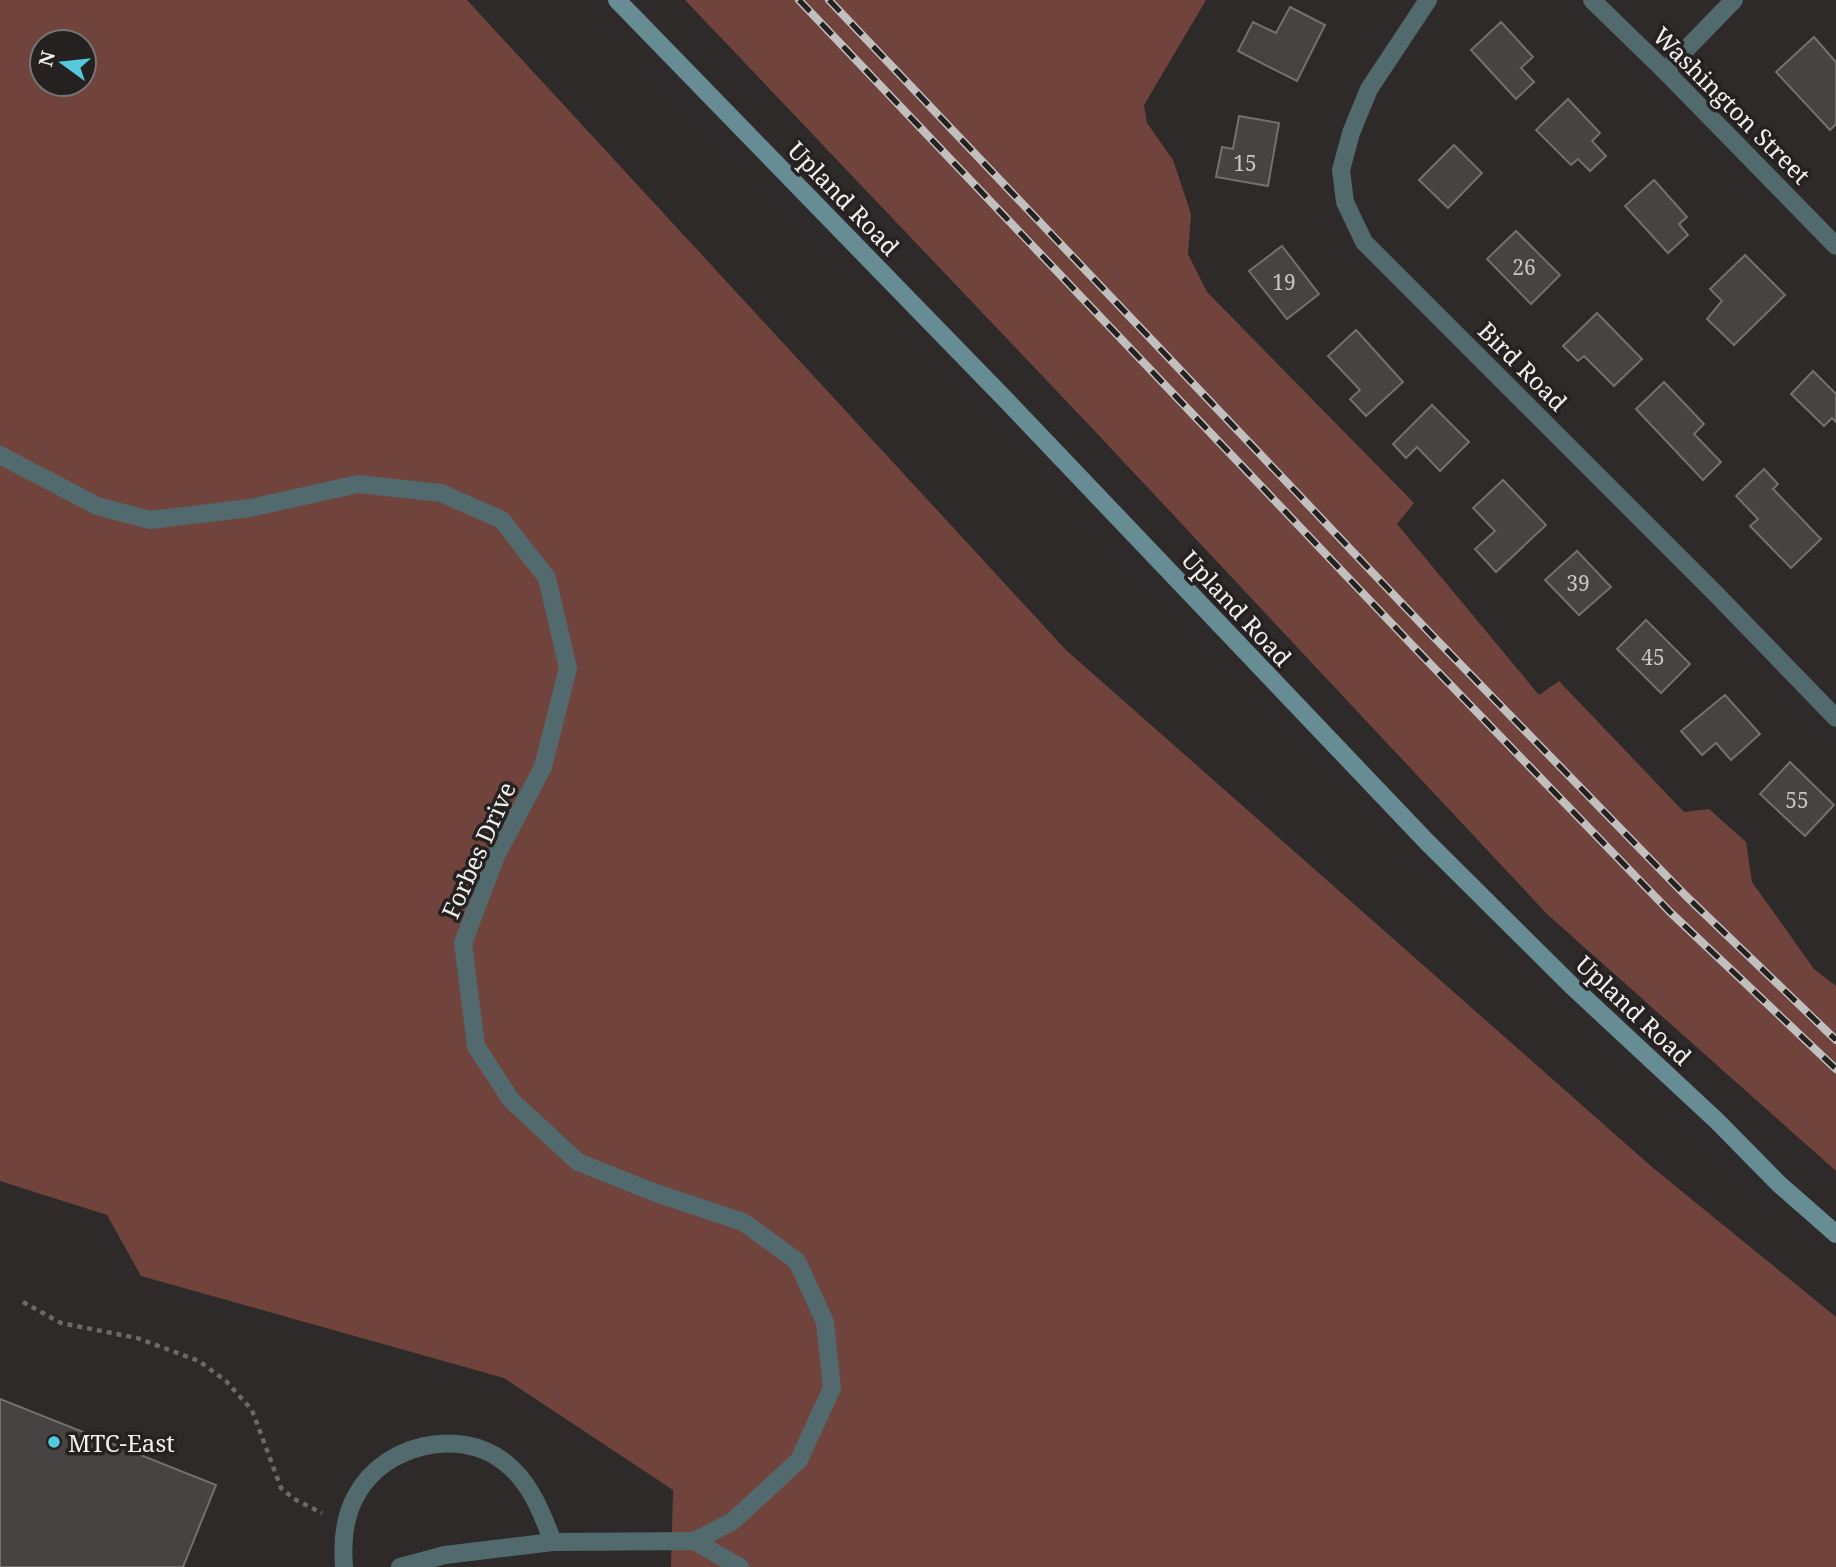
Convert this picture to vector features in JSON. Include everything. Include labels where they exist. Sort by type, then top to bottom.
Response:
[{"type":"main road","name":"Upland Road","points":[[617,0],[1007,401],[1427,842],[1573,987],[1717,1121],[1779,1184],[1836,1234]]},
{"type":"street","name":"Bird Road","points":[[1428,0],[1369,89],[1351,133],[1341,170],[1345,202],[1364,242],[1836,718]]},
{"type":"street","name":"Washington Street","points":[[1592,0],[1836,246]]},
{"type":"street","points":[[1665,71],[1734,0]]},
{"type":"street","name":"Forbes Drive","points":[[0,455],[97,506],[150,520],[250,508],[358,484],[441,494],[502,520],[547,578],[568,668],[543,767],[496,856],[463,943],[476,1046],[511,1100],[578,1162],[653,1192],[743,1222],[797,1261],[825,1322],[832,1388],[799,1460],[733,1521],[694,1541]]},
{"type":"street","points":[[344,1567],[345,1524],[357,1493],[379,1468],[406,1450],[439,1443],[472,1446],[501,1460],[526,1482],[542,1511],[553,1542]]},
{"type":"street","points":[[400,1567],[445,1555],[553,1542],[694,1541],[740,1567]]},
{"type":"path","points":[[23,1302],[61,1323],[137,1338],[199,1361],[226,1381],[252,1410],[281,1488],[293,1499],[345,1524]]},
{"type":"shaded area","points":[[0,0],[467,0],[1066,650],[1652,1167],[1836,1317],[1836,1567],[671,1567],[673,1490],[504,1378],[141,1276],[107,1215],[0,1181]]},
{"type":"shaded area","points":[[685,0],[1206,0],[1144,105],[1147,123],[1173,160],[1191,214],[1188,254],[1207,292],[1414,503],[1397,524],[1539,695],[1559,681],[1684,812],[1709,809],[1746,842],[1752,882],[1814,969],[1836,986],[1836,1171],[1548,915],[1090,426]]},
{"type":"building","points":[[1290,7],[1325,25],[1297,81],[1238,51],[1253,22],[1276,33]]},
{"type":"building","points":[[1501,22],[1533,57],[1521,68],[1534,82],[1516,99],[1471,50]]},
{"type":"building","points":[[1814,37],[1836,62],[1836,124],[1830,130],[1776,72]]},
{"type":"building","points":[[1568,99],[1600,133],[1592,141],[1606,156],[1590,171],[1578,159],[1571,165],[1536,130]]},
{"type":"building","points":[[1239,116],[1279,123],[1268,186],[1216,177],[1222,147],[1233,149]]},
{"type":"building","points":[[1454,145],[1482,173],[1448,208],[1419,180]]},
{"type":"building","points":[[1654,180],[1687,217],[1679,224],[1688,235],[1668,253],[1625,206]]},
{"type":"building","points":[[1516,231],[1560,275],[1531,304],[1487,259]]},
{"type":"building","points":[[1282,246],[1319,294],[1287,319],[1249,271]]},
{"type":"building","points":[[1745,255],[1785,295],[1734,345],[1707,319],[1722,301],[1710,289]]},
{"type":"building","points":[[1597,313],[1642,359],[1614,386],[1584,356],[1578,361],[1563,346]]},
{"type":"building","points":[[1356,330],[1403,382],[1366,416],[1350,399],[1360,390],[1328,356]]},
{"type":"building","points":[[1813,371],[1836,394],[1836,422],[1832,418],[1824,426],[1791,394]]},
{"type":"building","points":[[1664,382],[1704,424],[1694,434],[1721,462],[1703,480],[1636,409]]},
{"type":"building","points":[[1432,405],[1469,442],[1440,471],[1417,447],[1406,458],[1393,444]]},
{"type":"building","points":[[1764,469],[1778,484],[1773,489],[1821,539],[1791,568],[1750,526],[1758,519],[1736,496]]},
{"type":"building","points":[[1503,480],[1546,525],[1496,572],[1475,549],[1495,531],[1473,508]]},
{"type":"building","points":[[1577,551],[1611,587],[1579,615],[1545,580]]},
{"type":"building","points":[[1646,620],[1690,664],[1661,693],[1617,649]]},
{"type":"building","points":[[1725,695],[1760,734],[1731,760],[1716,743],[1702,755],[1681,731]]},
{"type":"building","points":[[1790,762],[1834,805],[1805,836],[1760,794]]},
{"type":"building","name":"MTC-East","points":[[0,1399],[216,1485],[183,1567],[0,1567]]},
{"type":"railway","points":[[799,0],[1413,646],[1670,912],[1836,1069]]},
{"type":"railway","points":[[829,0],[1428,631],[1686,896],[1836,1040]]},
{"type":"place","name":"MTC-East","points":[[54,1442]]}]
